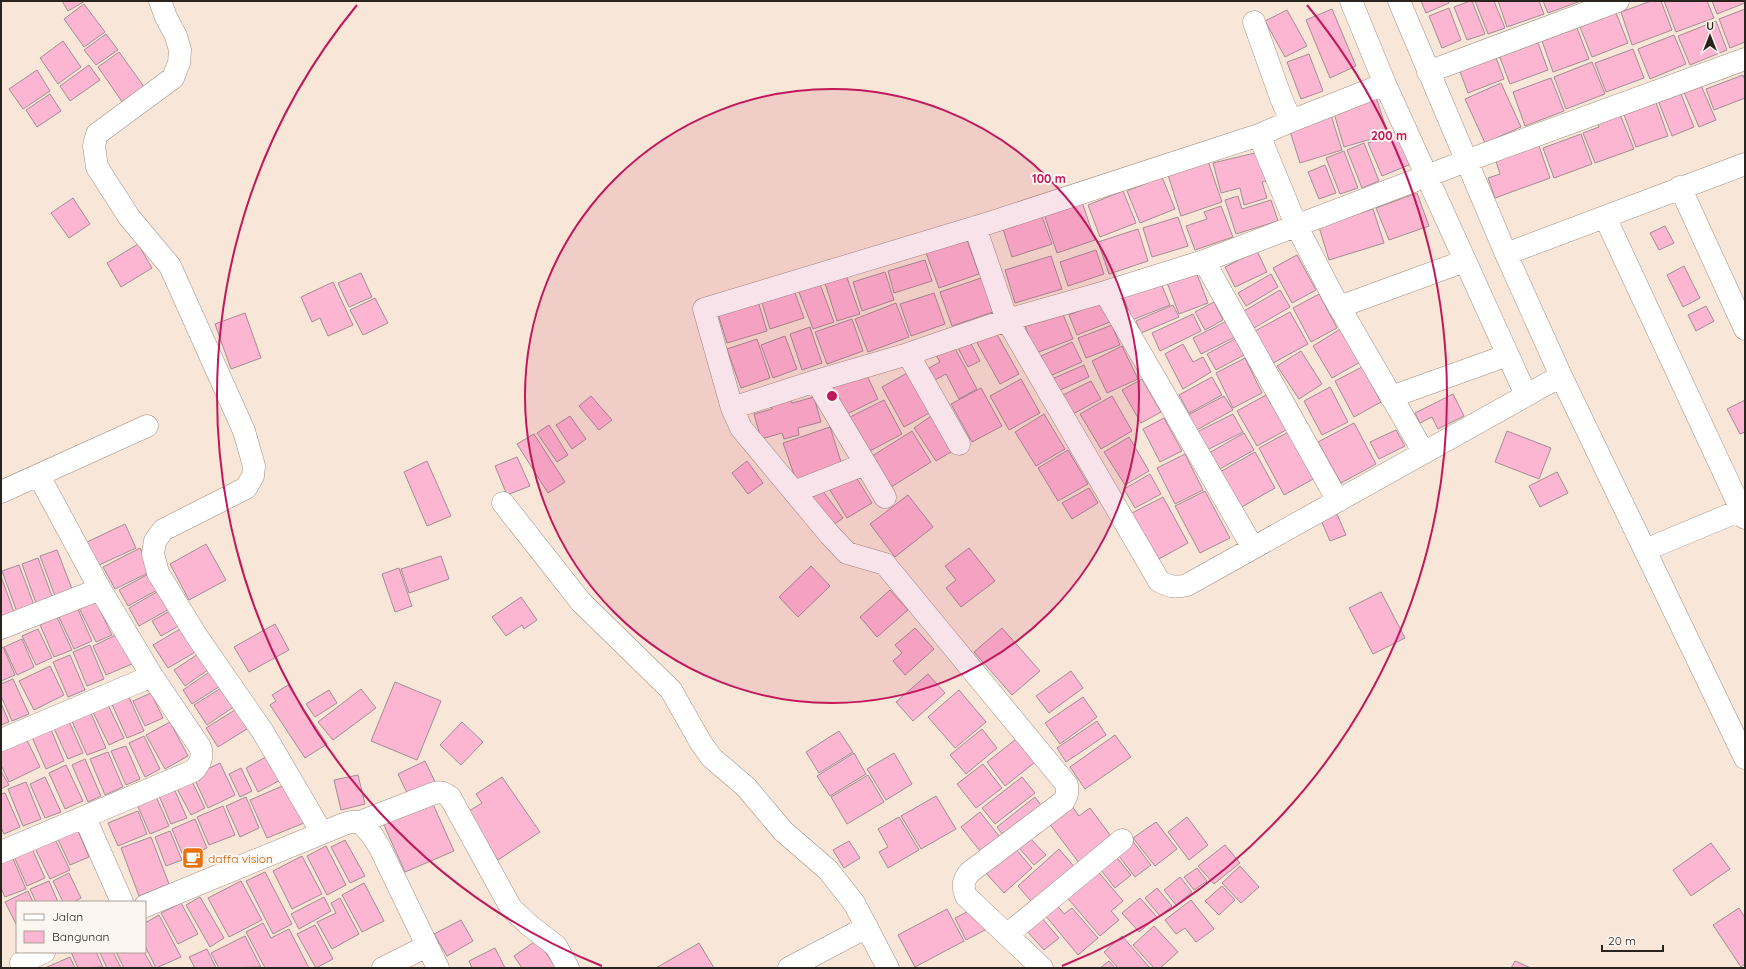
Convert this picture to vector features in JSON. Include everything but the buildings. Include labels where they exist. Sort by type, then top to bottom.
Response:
[{"type":"street","points":[[160,1],[176,36],[180,50],[179,63],[173,78],[97,134],[94,146],[97,167],[129,218],[170,266],[244,430],[254,466],[253,476],[246,488],[163,530],[155,541],[153,554],[158,573],[196,635],[263,732],[322,833]]},
{"type":"street","points":[[1351,1],[1384,84],[1526,395]]},
{"type":"street","points":[[1399,1],[1506,254],[1561,376],[1745,758]]},
{"type":"street","points":[[1428,72],[1618,1]]},
{"type":"street","points":[[1254,22],[1280,98],[1292,121]]},
{"type":"street","points":[[732,408],[908,354],[1007,320],[1105,292],[1204,261],[1466,161],[1745,59]]},
{"type":"street","points":[[1042,968],[1008,934],[966,896],[963,886],[964,881],[970,872],[1064,800],[1067,794],[1067,785],[885,564],[846,552],[741,428],[732,408],[704,309],[975,227],[1259,135],[1384,84]]},
{"type":"street","points":[[1259,135],[1296,225],[1339,306],[1424,453]]},
{"type":"street","points":[[1506,254],[1605,218],[1680,187],[1745,164]]},
{"type":"street","points":[[1680,187],[1743,319]]},
{"type":"street","points":[[1605,218],[1743,514],[1645,550]]},
{"type":"street","points":[[975,227],[1007,320],[1160,581],[1169,586],[1179,588],[1187,585],[1561,376]]},
{"type":"street","points":[[1204,261],[1338,500]]},
{"type":"street","points":[[1339,306],[1465,261]]},
{"type":"street","points":[[1105,292],[1253,548]]},
{"type":"street","points":[[908,354],[959,444]]},
{"type":"street","points":[[1391,397],[1508,355]]},
{"type":"street","points":[[816,381],[885,497]]},
{"type":"street","points":[[1,492],[147,426]]},
{"type":"street","points":[[794,492],[865,464]]},
{"type":"street","points":[[1,852],[85,818],[193,771],[201,760],[202,753],[200,747],[152,676],[100,589],[39,476]]},
{"type":"street","points":[[504,503],[581,602],[671,690],[701,743],[712,758],[746,787],[783,832],[828,870],[854,903],[888,968]]},
{"type":"street","points":[[1,628],[100,589]]},
{"type":"street","points":[[1,740],[152,676]]},
{"type":"street","points":[[146,906],[322,833],[351,822],[360,822],[432,794],[444,792],[450,797],[511,908],[529,925],[556,946],[568,968]]},
{"type":"street","points":[[85,818],[122,901]]},
{"type":"street","points":[[360,822],[372,834],[380,848],[438,968]]},
{"type":"street","points":[[1008,934],[1122,840]]},
{"type":"street","points":[[789,968],[867,927]]},
{"type":"street","points":[[383,968],[427,946]]},
{"type":"street","points":[[21,963],[42,953]]},
{"type":"place","name":"daffa vision","points":[[193,858]]}]
